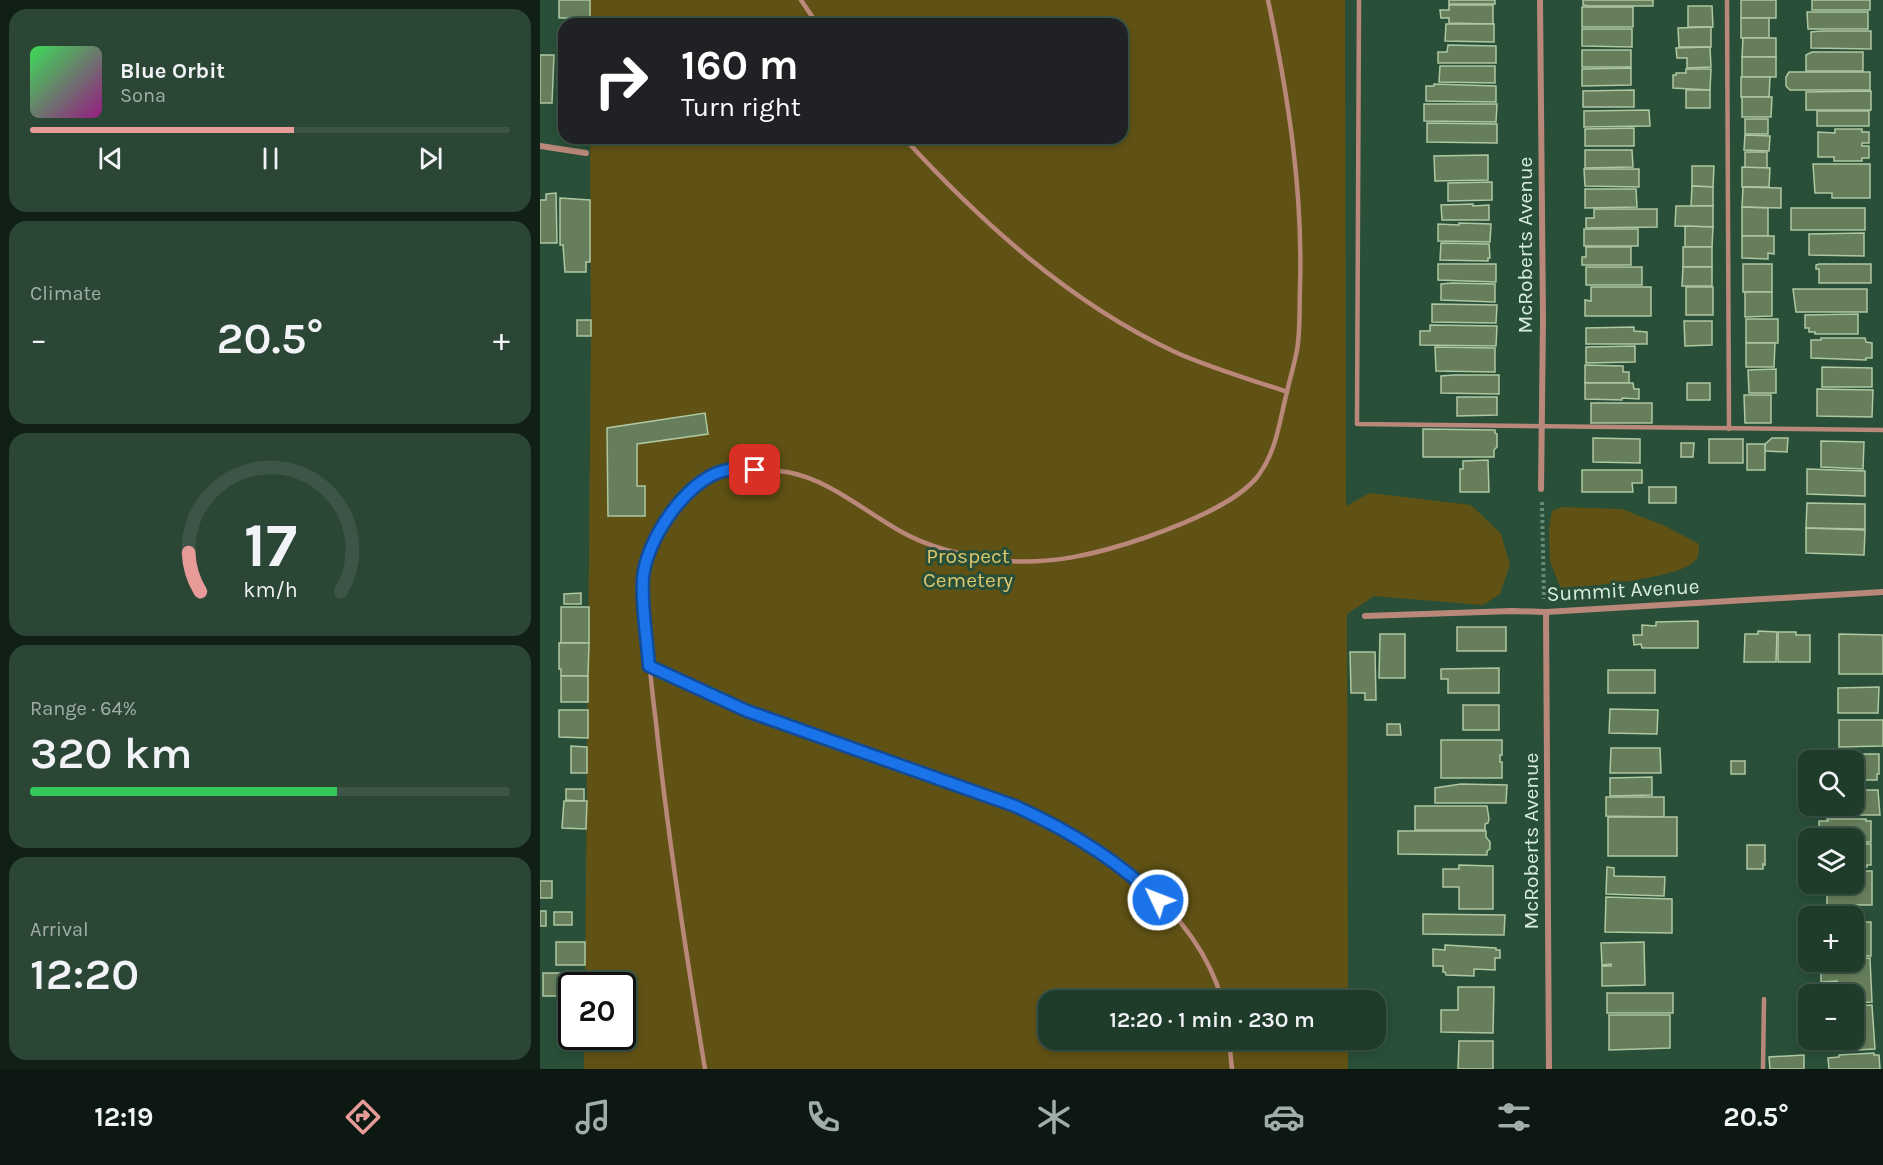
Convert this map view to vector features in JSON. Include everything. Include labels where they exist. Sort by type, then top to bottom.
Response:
[{"type":"street","name":"McRoberts Avenue","points":[[1540,0],[1541,489]]},
{"type":"street","points":[[540,146],[586,153]]},
{"type":"street","name":"Summit Avenue","points":[[1365,616],[1546,612],[1883,592]]},
{"type":"street","name":"McRoberts Avenue","points":[[1546,612],[1549,1069]]},
{"type":"lane","points":[[801,0],[813,18]]},
{"type":"lane","points":[[705,1069],[668,837],[649,666],[643,579],[646,563],[663,525],[692,489],[721,471],[738,469],[789,472],[832,490],[916,540],[972,556],[1002,561],[1044,562],[1089,554],[1161,532],[1223,504],[1238,494],[1261,472],[1273,450],[1296,354],[1299,329],[1301,246],[1291,119],[1268,0]]},
{"type":"lane","points":[[1359,0],[1357,424],[1883,430]]},
{"type":"lane","points":[[1727,0],[1729,429]]},
{"type":"lane","points":[[910,144],[938,175],[1003,236],[1064,286],[1115,320],[1176,352],[1287,392]]},
{"type":"lane","points":[[649,666],[747,711],[1015,806],[1075,836],[1106,856],[1143,885],[1174,915],[1193,938],[1208,962],[1219,990]]},
{"type":"lane","points":[[1763,1069],[1764,999]]},
{"type":"lane","points":[[1230,1050],[1232,1069]]},
{"type":"path","points":[[1542,508],[1543,597]]},
{"type":"green space","name":"Prospect Cemetery","points":[[590,0],[1345,0],[1346,506],[1370,493],[1471,505],[1501,534],[1510,565],[1500,594],[1483,605],[1374,596],[1347,614],[1348,990],[1038,990],[1038,1050],[1348,1050],[1348,1069],[584,1069],[584,1050],[636,1050],[636,972],[585,972],[591,336],[590,144],[1128,144],[1128,18],[590,18]]},
{"type":"green space","points":[[1562,507],[1622,509],[1665,526],[1699,544],[1698,557],[1689,565],[1655,576],[1561,589],[1550,561],[1549,529],[1552,511]]},
{"type":"building","points":[[559,0],[590,0],[590,18],[559,18]]},
{"type":"building","points":[[1449,0],[1495,0],[1495,4],[1449,4]]},
{"type":"building","points":[[1583,0],[1653,0],[1653,6],[1589,6],[1583,5]]},
{"type":"building","points":[[1741,0],[1776,0],[1776,18],[1741,18]]},
{"type":"building","points":[[1812,0],[1870,0],[1870,10],[1812,10]]},
{"type":"building","points":[[1449,5],[1493,5],[1493,24],[1449,23],[1449,18],[1441,18],[1440,10],[1449,10]]},
{"type":"building","points":[[1688,6],[1712,6],[1713,27],[1688,27]]},
{"type":"building","points":[[1582,7],[1633,7],[1633,27],[1582,27]]},
{"type":"building","points":[[1807,12],[1868,12],[1868,29],[1808,29]]},
{"type":"building","points":[[1741,18],[1769,18],[1769,38],[1741,38]]},
{"type":"building","points":[[1446,24],[1494,24],[1494,42],[1445,41]]},
{"type":"building","points":[[1711,27],[1711,47],[1679,47],[1678,28]]},
{"type":"building","points":[[1582,29],[1632,29],[1632,47],[1582,46]]},
{"type":"building","points":[[1871,31],[1871,49],[1811,48],[1811,32]]},
{"type":"building","points":[[1743,38],[1776,38],[1776,57],[1742,57]]},
{"type":"building","points":[[1448,45],[1496,46],[1496,63],[1438,63],[1438,52],[1447,52]]},
{"type":"building","points":[[1710,47],[1711,67],[1687,68],[1687,58],[1677,58],[1676,48]]},
{"type":"building","points":[[1582,50],[1631,50],[1631,67],[1582,67]]},
{"type":"building","points":[[1812,52],[1863,52],[1863,71],[1806,71],[1806,55]]},
{"type":"building","points":[[540,55],[554,55],[552,103],[540,103]]},
{"type":"building","points":[[1742,57],[1776,57],[1776,77],[1742,77]]},
{"type":"building","points":[[1440,66],[1495,66],[1495,83],[1439,82]]},
{"type":"building","points":[[1631,68],[1631,85],[1582,86],[1582,69]]},
{"type":"building","points":[[1686,69],[1711,69],[1710,90],[1673,88],[1673,75],[1686,73]]},
{"type":"building","points":[[1789,72],[1870,72],[1870,90],[1790,90],[1786,86],[1786,77]]},
{"type":"building","points":[[1741,77],[1770,77],[1769,97],[1741,97]]},
{"type":"building","points":[[1434,84],[1496,86],[1496,102],[1426,101],[1426,86],[1434,86]]},
{"type":"building","points":[[1634,90],[1634,107],[1583,107],[1583,91]]},
{"type":"building","points":[[1686,90],[1710,90],[1710,108],[1686,108]]},
{"type":"building","points":[[1871,91],[1871,110],[1806,110],[1806,92]]},
{"type":"building","points":[[1742,97],[1772,97],[1771,117],[1742,117]]},
{"type":"building","points":[[1424,104],[1497,104],[1496,122],[1424,121]]},
{"type":"building","points":[[1649,110],[1650,126],[1584,127],[1584,111]]},
{"type":"building","points":[[1817,111],[1869,111],[1869,126],[1817,126]]},
{"type":"building","points":[[1745,119],[1768,119],[1768,134],[1745,134]]},
{"type":"building","points":[[1427,123],[1497,124],[1497,143],[1427,142]]},
{"type":"building","points":[[1634,128],[1634,146],[1585,146],[1585,129]]},
{"type":"building","points":[[1835,129],[1862,129],[1862,132],[1869,132],[1869,143],[1862,143],[1862,146],[1869,146],[1869,158],[1862,158],[1862,161],[1834,161],[1834,157],[1818,157],[1818,132],[1835,133]]},
{"type":"building","points":[[1745,135],[1770,136],[1769,151],[1744,150]]},
{"type":"building","points":[[1585,150],[1632,150],[1633,167],[1585,168]]},
{"type":"building","points":[[1745,152],[1767,152],[1767,168],[1745,168]]},
{"type":"building","points":[[1488,155],[1488,180],[1435,181],[1434,156]]},
{"type":"building","points":[[1813,164],[1870,164],[1870,198],[1832,198],[1832,193],[1815,193]]},
{"type":"building","points":[[1692,166],[1714,166],[1713,187],[1692,186]]},
{"type":"building","points":[[1742,167],[1770,168],[1769,187],[1742,187]]},
{"type":"building","points":[[1584,169],[1639,169],[1639,187],[1585,186]]},
{"type":"building","points":[[1492,182],[1492,200],[1448,201],[1448,183]]},
{"type":"building","points":[[1692,186],[1713,187],[1713,206],[1691,206]]},
{"type":"building","points":[[1743,187],[1781,188],[1781,208],[1742,207]]},
{"type":"building","points":[[1585,189],[1636,189],[1637,207],[1585,208]]},
{"type":"building","points":[[556,193],[557,243],[540,243],[540,200],[546,200],[546,194]]},
{"type":"building","points":[[560,198],[590,200],[590,262],[586,262],[586,272],[565,272],[563,245],[560,245]]},
{"type":"building","points":[[1473,204],[1473,206],[1489,205],[1489,220],[1442,220],[1441,205]]},
{"type":"building","points":[[1676,206],[1713,206],[1713,227],[1675,226]]},
{"type":"building","points":[[1742,207],[1768,208],[1768,236],[1742,236]]},
{"type":"building","points":[[1791,208],[1865,208],[1865,230],[1791,230]]},
{"type":"building","points":[[1594,209],[1657,209],[1657,227],[1586,228],[1586,218],[1594,218]]},
{"type":"building","points":[[1459,223],[1491,224],[1490,242],[1438,241],[1438,224],[1459,225]]},
{"type":"building","points":[[1685,226],[1713,227],[1712,247],[1685,247]]},
{"type":"building","points":[[1584,229],[1638,229],[1638,246],[1584,246]]},
{"type":"building","points":[[1864,233],[1864,256],[1809,255],[1809,234]]},
{"type":"building","points":[[1742,236],[1774,236],[1774,254],[1768,253],[1768,259],[1742,258]]},
{"type":"building","points":[[1441,243],[1489,244],[1490,258],[1488,261],[1440,260]]},
{"type":"building","points":[[1586,247],[1631,247],[1631,265],[1582,265],[1582,257],[1586,257]]},
{"type":"building","points":[[1683,247],[1712,247],[1712,267],[1683,267]]},
{"type":"building","points":[[1438,264],[1496,264],[1496,282],[1438,280]]},
{"type":"building","points":[[1743,264],[1772,264],[1772,292],[1743,292]]},
{"type":"building","points":[[1871,264],[1871,283],[1819,283],[1819,269],[1816,269],[1816,265]]},
{"type":"building","points":[[1586,267],[1642,267],[1642,285],[1586,285]]},
{"type":"building","points":[[1683,267],[1712,267],[1712,286],[1682,286]]},
{"type":"building","points":[[1441,284],[1495,284],[1495,302],[1441,300]]},
{"type":"building","points":[[1591,287],[1651,287],[1651,316],[1585,316],[1585,300],[1591,301]]},
{"type":"building","points":[[1686,287],[1713,287],[1713,315],[1686,315]]},
{"type":"building","points":[[1793,289],[1867,289],[1867,312],[1796,312]]},
{"type":"building","points":[[1745,292],[1772,292],[1772,316],[1745,317]]},
{"type":"building","points":[[1432,304],[1497,305],[1496,323],[1432,322]]},
{"type":"building","points":[[1858,314],[1858,334],[1815,334],[1815,332],[1809,332],[1809,328],[1805,328],[1805,315]]},
{"type":"building","points":[[1746,319],[1778,319],[1778,343],[1746,343]]},
{"type":"building","points":[[577,320],[591,320],[591,336],[577,336]]},
{"type":"building","points":[[1684,321],[1712,321],[1712,345],[1685,346]]},
{"type":"building","points":[[1430,325],[1497,326],[1496,346],[1420,345],[1420,331],[1430,331]]},
{"type":"building","points":[[1634,327],[1634,331],[1647,332],[1647,344],[1586,344],[1586,328]]},
{"type":"building","points":[[1821,338],[1865,338],[1866,342],[1872,343],[1872,358],[1866,358],[1866,360],[1811,358],[1811,340],[1821,340]]},
{"type":"building","points":[[1746,343],[1775,343],[1774,367],[1746,367]]},
{"type":"building","points":[[1635,346],[1635,362],[1586,363],[1586,347]]},
{"type":"building","points":[[1435,347],[1495,348],[1495,372],[1436,371]]},
{"type":"building","points":[[1585,365],[1623,366],[1623,372],[1629,372],[1629,383],[1585,383]]},
{"type":"building","points":[[1822,367],[1872,368],[1872,387],[1822,387]]},
{"type":"building","points":[[1776,369],[1776,393],[1749,393],[1748,370]]},
{"type":"building","points":[[1499,375],[1499,394],[1441,393],[1441,376]]},
{"type":"building","points":[[1585,383],[1633,383],[1634,389],[1639,389],[1639,399],[1585,399]]},
{"type":"building","points":[[1687,383],[1710,383],[1710,400],[1687,400]]},
{"type":"building","points":[[1817,389],[1873,390],[1872,417],[1817,416]]},
{"type":"building","points":[[1744,395],[1771,395],[1771,423],[1745,423]]},
{"type":"building","points":[[1457,397],[1497,397],[1497,415],[1457,416]]},
{"type":"building","points":[[1591,403],[1652,403],[1652,423],[1591,423]]},
{"type":"building","points":[[705,413],[708,434],[637,444],[637,486],[645,486],[645,516],[608,516],[607,428]]},
{"type":"building","points":[[1423,429],[1495,430],[1497,447],[1494,450],[1494,457],[1423,457]]},
{"type":"building","points":[[1593,438],[1640,439],[1640,463],[1593,462]]},
{"type":"building","points":[[1772,438],[1788,438],[1787,452],[1765,451],[1765,444]]},
{"type":"building","points":[[1709,439],[1743,439],[1743,463],[1709,463]]},
{"type":"building","points":[[1821,441],[1864,442],[1863,469],[1821,467]]},
{"type":"building","points":[[1681,443],[1694,443],[1693,457],[1681,457]]},
{"type":"building","points":[[1747,444],[1765,444],[1765,470],[1747,470]]},
{"type":"building","points":[[1488,460],[1489,492],[1460,492],[1460,469],[1463,469],[1463,461]]},
{"type":"building","points":[[1807,469],[1865,471],[1865,496],[1807,494]]},
{"type":"building","points":[[1582,470],[1642,470],[1642,483],[1632,483],[1633,492],[1582,492]]},
{"type":"building","points":[[1649,487],[1676,487],[1676,503],[1649,503]]},
{"type":"building","points":[[1807,503],[1865,504],[1865,529],[1806,528]]},
{"type":"building","points":[[1806,528],[1865,530],[1864,555],[1806,553]]},
{"type":"building","points":[[581,593],[581,604],[564,604],[564,594]]},
{"type":"building","points":[[561,607],[589,607],[589,643],[561,643]]},
{"type":"building","points":[[1698,621],[1698,648],[1642,648],[1641,644],[1634,645],[1633,635],[1642,635],[1642,625],[1656,626],[1656,622]]},
{"type":"building","points":[[1457,627],[1506,627],[1506,651],[1457,651]]},
{"type":"building","points":[[1758,631],[1777,632],[1776,662],[1744,662],[1745,634],[1758,634]]},
{"type":"building","points":[[1778,632],[1810,635],[1810,662],[1778,662]]},
{"type":"building","points":[[1380,634],[1405,634],[1405,678],[1379,678]]},
{"type":"building","points":[[1839,634],[1883,635],[1883,674],[1839,674]]},
{"type":"building","points":[[559,643],[589,643],[588,676],[561,676]]},
{"type":"building","points":[[1350,652],[1375,652],[1376,700],[1365,700],[1365,693],[1351,693]]},
{"type":"building","points":[[1499,668],[1499,693],[1448,693],[1448,679],[1441,679],[1441,669]]},
{"type":"building","points":[[1608,670],[1655,670],[1655,693],[1608,693]]},
{"type":"building","points":[[561,676],[588,676],[588,702],[561,702]]},
{"type":"building","points":[[1879,687],[1878,713],[1838,713],[1838,688]]},
{"type":"building","points":[[1463,705],[1499,705],[1499,730],[1463,730]]},
{"type":"building","points":[[1610,709],[1658,710],[1657,734],[1609,733]]},
{"type":"building","points":[[559,710],[588,710],[588,738],[559,737]]},
{"type":"building","points":[[1839,720],[1883,720],[1883,746],[1839,747]]},
{"type":"building","points":[[1387,724],[1400,724],[1401,735],[1387,735]]},
{"type":"building","points":[[1441,740],[1502,740],[1500,762],[1502,762],[1502,778],[1441,778]]},
{"type":"building","points":[[571,746],[587,747],[587,773],[571,773]]},
{"type":"building","points":[[1611,748],[1660,748],[1661,773],[1610,773]]},
{"type":"building","points":[[1864,754],[1879,754],[1877,780],[1864,780]]},
{"type":"building","points":[[1731,761],[1745,761],[1745,774],[1731,774]]},
{"type":"building","points":[[1652,777],[1652,795],[1610,796],[1610,778]]},
{"type":"building","points":[[1461,784],[1507,785],[1506,803],[1435,803],[1435,788]]},
{"type":"building","points":[[566,789],[584,789],[584,801],[566,800]]},
{"type":"building","points":[[1864,790],[1878,790],[1880,815],[1864,815]]},
{"type":"building","points":[[1606,797],[1664,797],[1664,817],[1606,816]]},
{"type":"building","points":[[564,801],[587,801],[586,829],[562,828]]},
{"type":"building","points":[[1415,806],[1487,806],[1489,819],[1485,824],[1485,830],[1415,830]]},
{"type":"building","points":[[1608,817],[1677,817],[1677,856],[1608,856]]},
{"type":"building","points":[[1827,819],[1871,821],[1871,842],[1866,842],[1866,844],[1871,844],[1871,865],[1864,867],[1864,828],[1819,828],[1819,821],[1828,821]]},
{"type":"building","points":[[1398,831],[1486,831],[1490,849],[1487,855],[1398,854]]},
{"type":"building","points":[[1747,845],[1765,845],[1763,869],[1747,869]]},
{"type":"building","points":[[1459,865],[1493,866],[1493,909],[1459,909],[1459,887],[1443,887],[1443,869],[1459,869]]},
{"type":"building","points":[[1607,867],[1614,868],[1614,876],[1665,877],[1664,896],[1606,894]]},
{"type":"building","points":[[1864,871],[1872,871],[1872,905],[1827,905],[1827,894],[1864,894]]},
{"type":"building","points":[[540,881],[552,881],[552,898],[540,898]]},
{"type":"building","points":[[1606,897],[1672,899],[1672,933],[1605,932]]},
{"type":"building","points":[[540,911],[546,911],[546,926],[540,926]]},
{"type":"building","points":[[554,912],[572,912],[572,925],[554,925]]},
{"type":"building","points":[[1423,914],[1505,915],[1504,935],[1423,934]]},
{"type":"building","points":[[1864,922],[1871,922],[1871,956],[1864,956]]},
{"type":"building","points":[[556,942],[585,942],[585,965],[556,965]]},
{"type":"building","points":[[1644,942],[1645,985],[1602,986],[1602,966],[1611,966],[1611,964],[1602,965],[1601,943]]},
{"type":"building","points":[[1445,945],[1496,948],[1500,950],[1500,958],[1495,958],[1495,970],[1474,969],[1474,976],[1446,975],[1443,972],[1443,966],[1433,966],[1433,949],[1445,950]]},
{"type":"building","points":[[1864,958],[1870,958],[1872,1002],[1864,1002],[1864,984],[1821,982],[1821,972],[1864,972]]},
{"type":"building","points":[[543,973],[558,973],[558,996],[543,996]]},
{"type":"building","points":[[1458,987],[1494,987],[1493,1033],[1441,1032],[1441,1010],[1458,1010]]},
{"type":"building","points":[[1607,993],[1673,993],[1673,1013],[1607,1013]]},
{"type":"building","points":[[1864,1005],[1872,1005],[1875,1049],[1864,1050]]},
{"type":"building","points":[[1609,1015],[1670,1015],[1670,1048],[1609,1050]]},
{"type":"building","points":[[1459,1041],[1493,1041],[1493,1069],[1458,1069]]},
{"type":"building","points":[[1874,1053],[1874,1055],[1879,1055],[1880,1069],[1829,1069],[1828,1058]]},
{"type":"building","points":[[1804,1055],[1804,1069],[1770,1069],[1769,1057]]},
{"type":"route","points":[[755,470],[721,471],[692,489],[663,525],[653,544],[643,579],[649,666],[747,711],[1015,806],[1046,820],[1106,856],[1158,900]]}]
